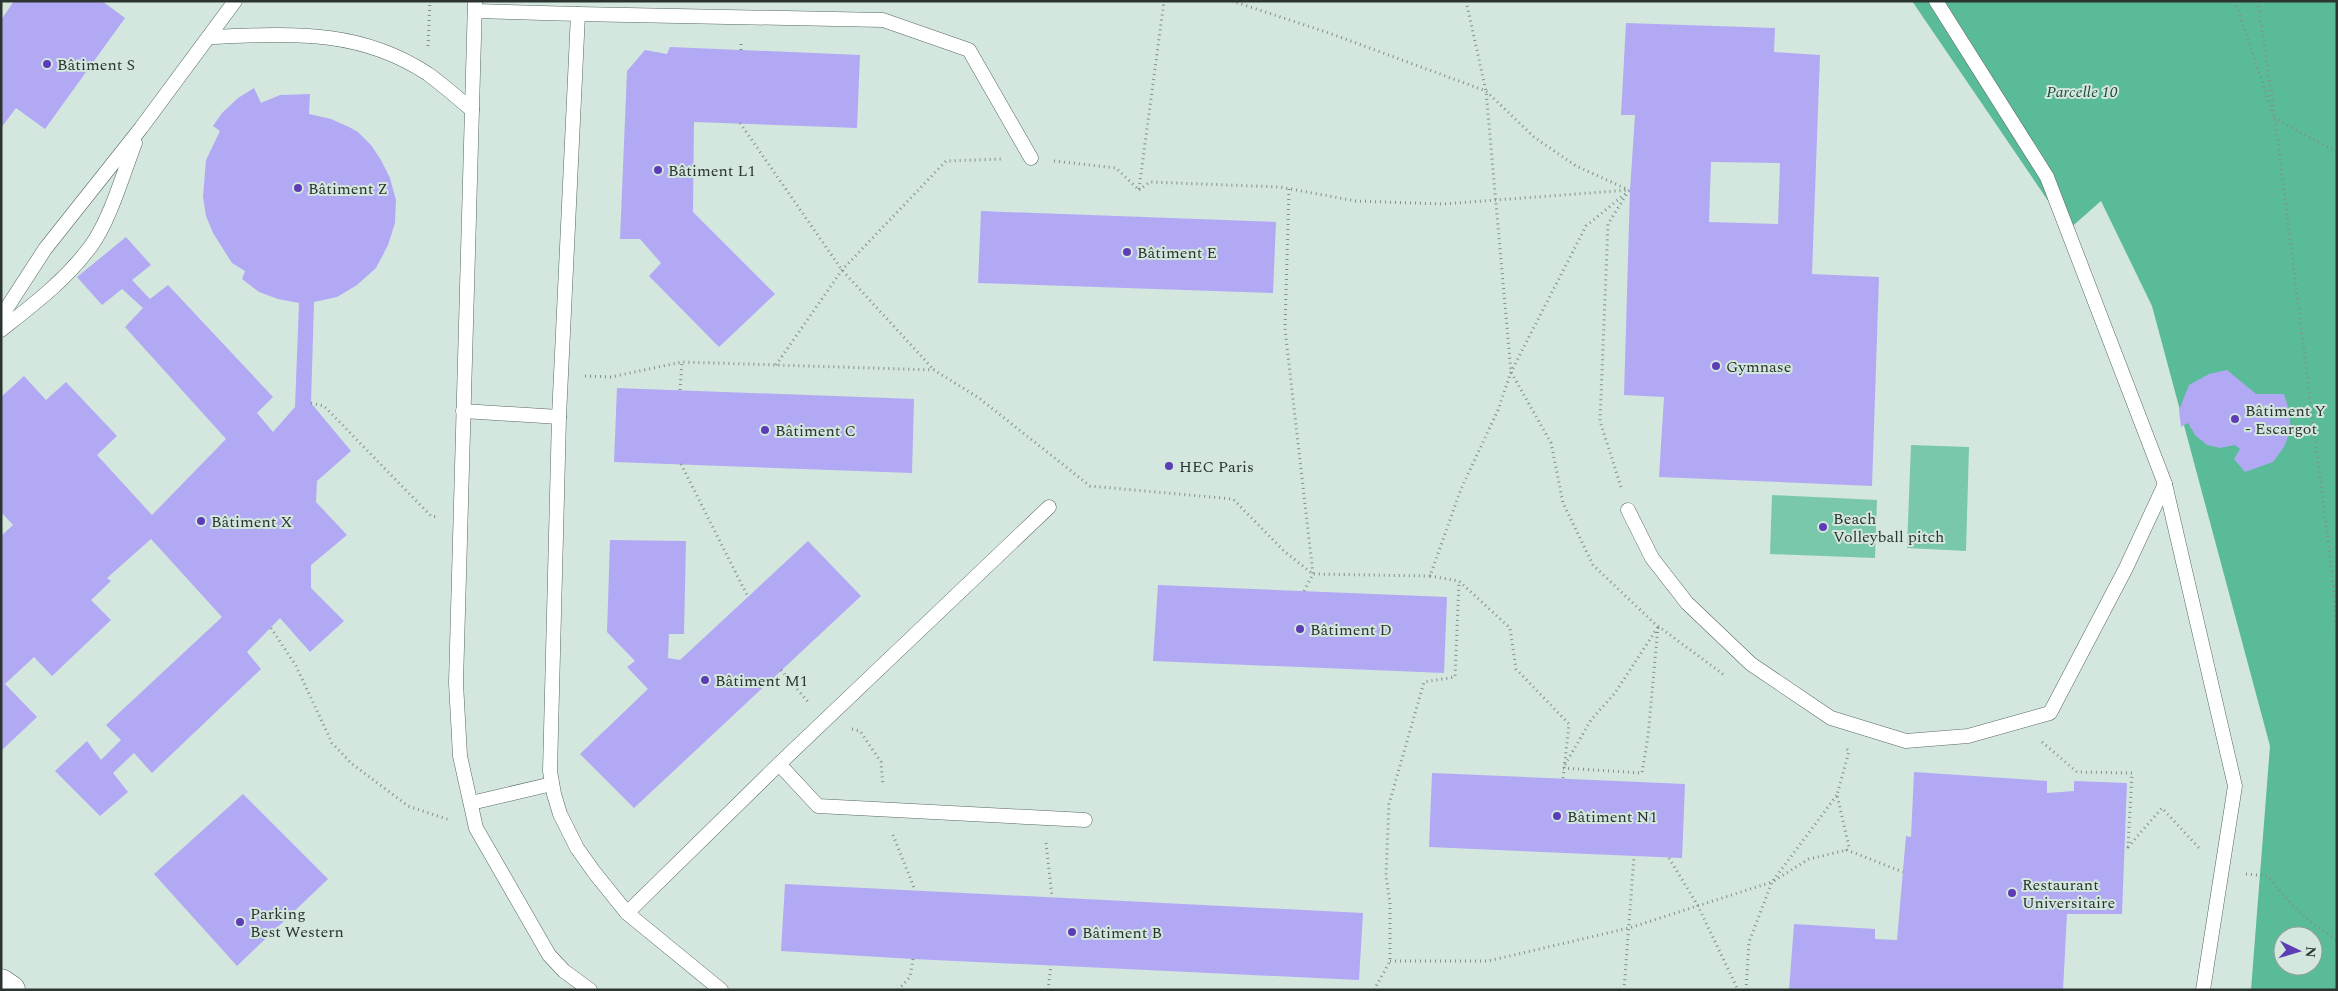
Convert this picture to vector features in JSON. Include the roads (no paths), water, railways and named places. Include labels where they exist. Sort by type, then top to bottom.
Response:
[{"type":"main road","points":[[1,983],[11,990]]},
{"type":"lane","points":[[1,317],[45,249],[141,128],[235,1]]},
{"type":"lane","points":[[1936,1],[2047,177],[2164,484],[2235,786],[2203,990]]},
{"type":"lane","points":[[590,990],[564,971],[549,955],[476,828],[460,756],[457,729],[460,518],[475,6],[578,14],[883,20],[969,50],[1032,158]]},
{"type":"lane","points":[[578,14],[559,417],[550,771],[560,814],[577,848],[627,912],[721,990]]},
{"type":"lane","points":[[210,37],[278,35],[341,39],[363,43],[427,74],[472,110]]},
{"type":"lane","points":[[1,330],[63,280],[92,244],[102,225],[141,128]]},
{"type":"lane","points":[[463,411],[559,417]]},
{"type":"lane","points":[[1628,510],[1652,558],[1687,603],[1751,664],[1830,718],[1906,741],[1968,736],[2050,713],[2126,568],[2164,484]]},
{"type":"lane","points":[[627,912],[779,764],[1049,507]]},
{"type":"lane","points":[[779,764],[818,806],[1085,820]]},
{"type":"lane","points":[[471,803],[552,784]]},
{"type":"place","name":"Bâtiment S","points":[[47,64]]},
{"type":"place","name":"Bâtiment L1","points":[[658,170]]},
{"type":"place","name":"Bâtiment Z","points":[[298,188]]},
{"type":"place","name":"Bâtiment E","points":[[1127,252]]},
{"type":"place","name":"Gymnase","points":[[1716,366]]},
{"type":"place","name":"Bâtiment Y - Escargot","points":[[2235,419]]},
{"type":"place","name":"Bâtiment C","points":[[765,430]]},
{"type":"place","name":"HEC Paris","points":[[1169,466]]},
{"type":"place","name":"Bâtiment X","points":[[201,521]]},
{"type":"place","name":"Beach Volleyball pitch","points":[[1823,527]]},
{"type":"place","name":"Bâtiment D","points":[[1300,629]]},
{"type":"place","name":"Bâtiment M1","points":[[705,680]]},
{"type":"place","name":"Bâtiment N1","points":[[1557,816]]},
{"type":"place","name":"Restaurant Universitaire","points":[[2012,893]]},
{"type":"place","name":"Parking Best Western","points":[[240,922]]},
{"type":"place","name":"Bâtiment B","points":[[1072,932]]},
{"type":"park label","name":"Parcelle 10","points":[[2082,91]]}]
